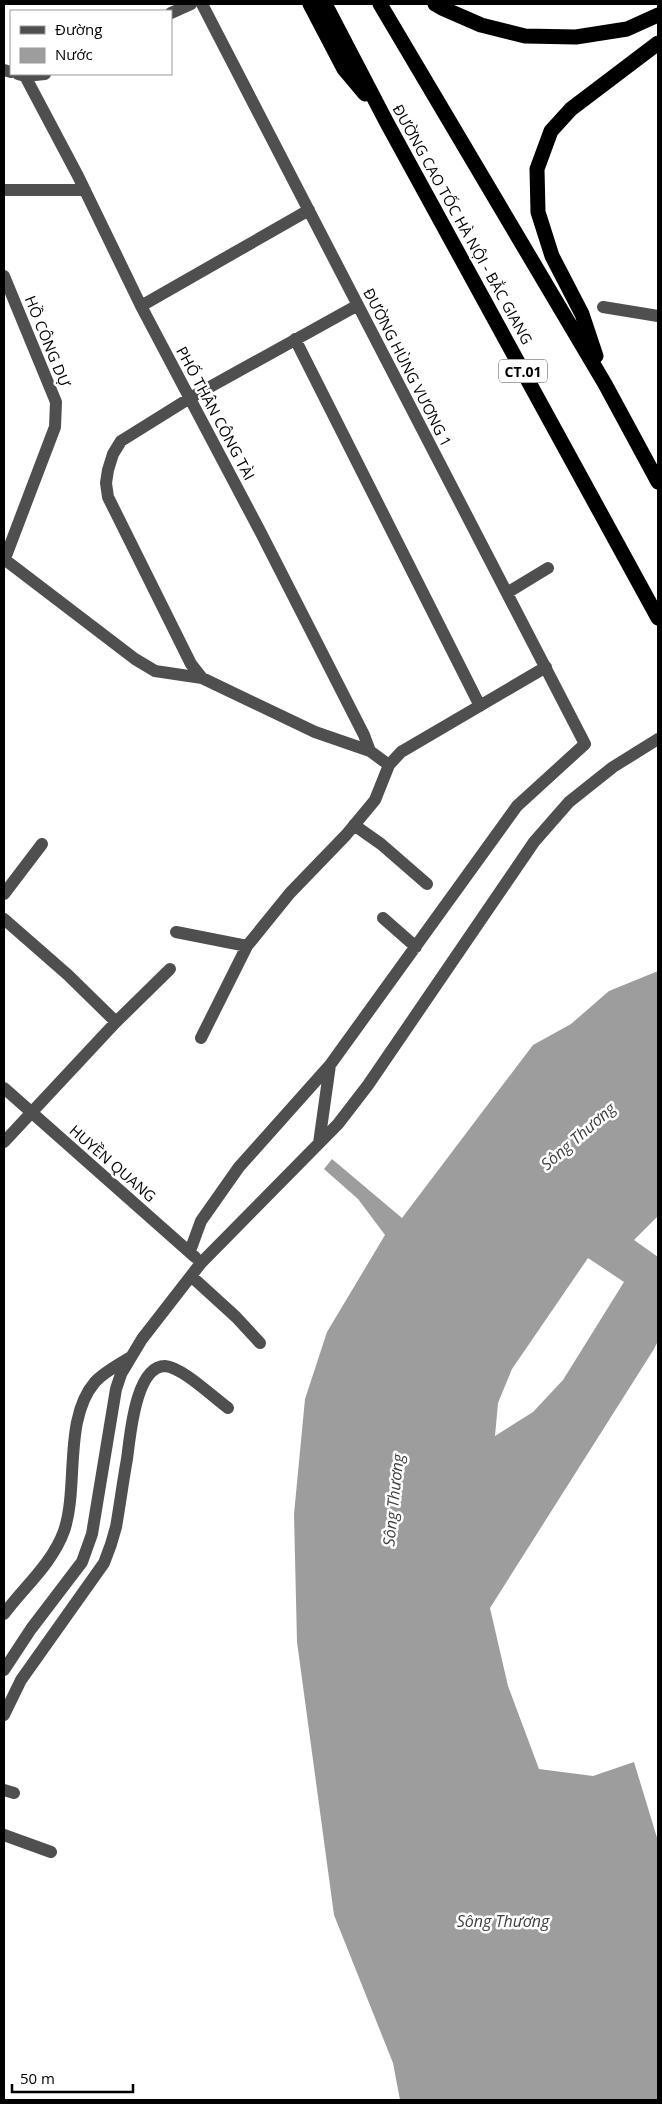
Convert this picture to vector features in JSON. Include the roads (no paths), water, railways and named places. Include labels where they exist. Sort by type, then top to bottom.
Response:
[{"type":"highway","points":[[310,4],[344,69],[388,123]]},
{"type":"highway","name":"ĐƯỜNG CAO TỐC HÀ NỘI - BẮC GIANG","points":[[325,4],[658,618]]},
{"type":"highway","points":[[380,4],[605,384],[658,482]]},
{"type":"highway","points":[[435,4],[481,24],[525,36],[576,37],[627,29],[658,15]]},
{"type":"highway","points":[[605,384],[582,314],[552,256],[538,212],[537,168],[550,130],[571,109],[658,43]]},
{"type":"street","points":[[172,13],[191,4]]},
{"type":"street","name":"ĐƯỜNG HÙNG VƯƠNG 1","points":[[202,4],[586,744],[516,806],[416,947]]},
{"type":"street","name":"PHỐ THÂN CÔNG TÀI","points":[[22,75],[85,190],[141,306],[346,700],[370,751]]},
{"type":"street","points":[[4,190],[85,190]]},
{"type":"street","points":[[141,306],[309,210]]},
{"type":"street","name":"HỒ CÔNG DỰ","points":[[4,276],[56,402],[56,427],[4,560]]},
{"type":"street","points":[[202,678],[192,664],[108,497],[106,483],[113,454],[121,441],[190,398],[358,305]]},
{"type":"street","points":[[603,307],[658,316]]},
{"type":"street","points":[[295,339],[480,706]]},
{"type":"street","points":[[4,560],[135,659],[154,670],[202,678],[314,732],[370,751],[389,765]]},
{"type":"street","points":[[507,593],[548,568]]},
{"type":"street","points":[[201,1038],[247,946],[290,893],[375,800],[389,765],[401,752],[546,667]]},
{"type":"street","points":[[4,1670],[31,1629],[78,1568],[87,1551],[92,1534],[116,1388],[131,1357],[160,1314],[201,1263],[338,1124],[373,1078],[534,842],[569,802],[613,768],[658,739]]},
{"type":"street","points":[[354,825],[381,844],[427,884]]},
{"type":"street","points":[[4,894],[42,844]]},
{"type":"street","points":[[190,1251],[201,1221],[239,1167],[330,1065],[416,947],[383,918]]},
{"type":"street","points":[[4,919],[68,975],[116,1022]]},
{"type":"street","points":[[176,932],[247,946]]},
{"type":"street","points":[[4,1142],[116,1022],[170,970]]},
{"type":"street","points":[[319,1143],[330,1065]]},
{"type":"street","name":"HUYỀN QUANG","points":[[4,1088],[190,1251],[201,1263]]},
{"type":"street","points":[[190,1276],[236,1317],[260,1343]]},
{"type":"street","points":[[4,1614],[14,1600],[35,1580],[58,1545],[65,1529],[69,1509],[72,1464],[78,1420],[86,1395],[97,1380],[131,1357]]},
{"type":"street","points":[[4,1715],[21,1680],[104,1563],[111,1548],[133,1412],[150,1373],[158,1367],[164,1366],[177,1370],[228,1408]]},
{"type":"street","points":[[4,1835],[51,1852]]},
{"type":"water","name":"Sông Thương","points":[[658,971],[658,1216],[634,1240],[658,1257],[658,1341],[490,1608],[508,1686],[539,1769],[593,1776],[634,1762],[658,1841],[658,2100],[400,2100],[393,2063],[334,1915],[297,1642],[294,1514],[305,1399],[327,1332],[385,1235],[358,1199],[324,1169],[332,1159],[402,1218],[533,1045],[571,1024],[609,991]],"holes":[[[588,1258],[624,1282],[563,1380],[533,1412],[495,1436],[498,1403],[512,1369]]]}]
